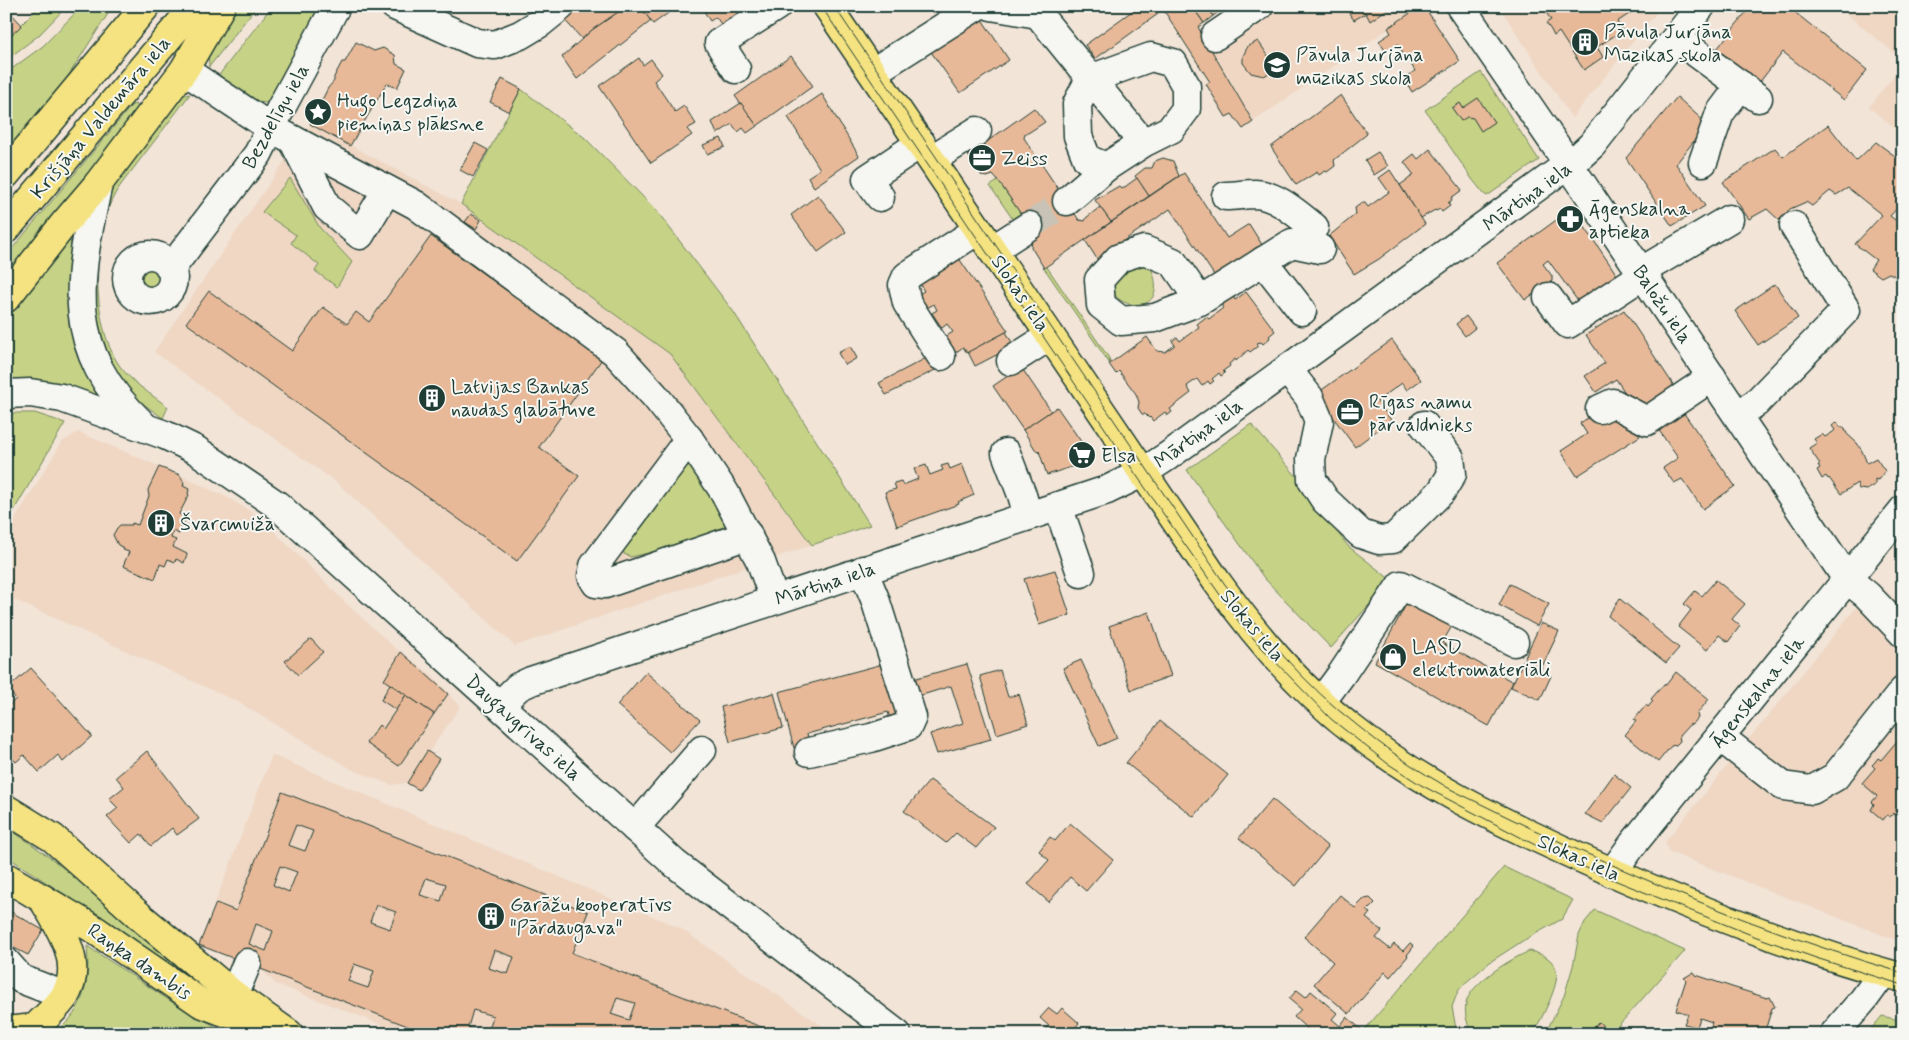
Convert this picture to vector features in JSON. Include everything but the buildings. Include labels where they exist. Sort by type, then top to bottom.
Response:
[{"type":"main road","name":"Krišjāņa Valdemāra iela","points":[[6,229],[194,6]]},
{"type":"main road","points":[[6,298],[98,184],[184,70],[221,6]]},
{"type":"main road","name":"Slokas iela","points":[[827,6],[1142,473],[1242,617],[1321,702],[1350,728],[1425,780],[1475,809],[1612,873],[1737,925],[1893,975]]},
{"type":"main road","name":"Krišjāņa Valdemāra iela","points":[[6,174],[145,7]]},
{"type":"main road","points":[[6,809],[53,838],[143,919],[234,995],[289,1034]]},
{"type":"main road","name":"Raņķa dambis","points":[[6,877],[92,928],[202,1003],[280,1034]]},
{"type":"main road","points":[[6,1031],[35,1028],[65,996],[71,979],[72,956],[65,938],[42,898]]},
{"type":"street","name":"Bezdelīgu iela","points":[[169,266],[175,263],[258,154],[282,134],[336,6]]},
{"type":"street","points":[[395,6],[477,43],[495,45],[520,35],[540,23],[561,6]]},
{"type":"street","points":[[736,69],[719,43],[776,6]]},
{"type":"street","points":[[873,72],[977,6]]},
{"type":"street","points":[[991,6],[1038,14],[1143,143]]},
{"type":"street","points":[[1215,36],[1259,6]]},
{"type":"street","name":"Baložu iela","points":[[1460,6],[1847,579],[1867,595],[1903,634]]},
{"type":"street","name":"Mārtiņa iela","points":[[500,705],[518,687],[531,681],[1107,490],[1142,473],[1569,165],[1592,145],[1701,6]]},
{"type":"street","points":[[1676,38],[1749,91],[1720,113],[1703,162]]},
{"type":"street","points":[[1066,201],[1106,168],[1143,143],[1171,129],[1186,109],[1186,86],[1173,63],[1151,57],[1090,79],[1077,104],[1078,136],[1086,160],[1106,168]]},
{"type":"street","points":[[184,70],[282,134],[416,205],[615,352],[655,396],[689,439],[725,493],[761,562],[774,599]]},
{"type":"street","points":[[880,197],[867,179],[926,151],[977,131]]},
{"type":"street","points":[[282,134],[327,207],[360,235],[387,190]]},
{"type":"street","name":"Daugavgrīvas iela","points":[[98,184],[83,259],[81,284],[83,324],[91,353],[106,383],[126,409],[147,429]]},
{"type":"street","points":[[1200,301],[1292,243],[1317,238],[1283,204],[1269,197],[1256,194],[1226,196]]},
{"type":"street","points":[[1548,297],[1568,324],[1642,273],[1729,219]]},
{"type":"street","points":[[941,356],[907,303],[902,285],[907,276],[985,240],[1030,226]]},
{"type":"street","points":[[1737,415],[1756,403],[1846,310],[1794,226]]},
{"type":"street","points":[[1263,261],[1302,312]]},
{"type":"street","points":[[1011,360],[1050,336]]},
{"type":"street","points":[[1288,369],[1309,397],[1319,421],[1311,459],[1312,480],[1325,500],[1362,534],[1379,540],[1393,538],[1441,492],[1452,474],[1450,458],[1424,425]]},
{"type":"street","points":[[1600,409],[1613,403],[1648,421],[1712,377]]},
{"type":"street","name":"Daugavgrīvas iela","points":[[6,394],[30,393],[62,398],[147,429],[196,450],[277,505],[674,863],[897,1034]]},
{"type":"street","points":[[689,439],[594,566],[592,576],[596,583],[605,584],[748,535]]},
{"type":"street","points":[[1006,453],[1028,516]]},
{"type":"street","points":[[1058,506],[1081,573]]},
{"type":"street","name":"Āgenskalna iela","points":[[1612,873],[1633,844],[1903,510]]},
{"type":"street","points":[[809,752],[870,738],[908,726],[912,717],[907,696],[875,599],[863,570]]},
{"type":"street","points":[[1321,702],[1401,585],[1514,642]]},
{"type":"street","points":[[1720,737],[1783,786],[1812,790],[1835,777],[1903,691]]},
{"type":"street","points":[[635,828],[702,750]]},
{"type":"street","points":[[6,962],[21,979],[65,996]]},
{"type":"street","points":[[234,995],[246,963]]},
{"type":"street","points":[[1834,1034],[1864,999],[1893,975]]},
{"type":"shaded area","name":"Pāvula Jurjāna mūzikas skola","points":[[1272,6],[1421,6],[1253,122],[1211,49]]},
{"type":"shaded area","name":"Pāvula Jurjāna mūzikas skola","points":[[1499,6],[1662,6],[1572,118]]},
{"type":"shaded area","points":[[1836,6],[1903,6],[1903,60]]},
{"type":"shaded area","points":[[1903,64],[1903,135],[1869,107]]},
{"type":"shaded area","points":[[310,124],[461,204],[670,354],[812,545],[515,646],[336,482],[154,352]]},
{"type":"shaded area","points":[[78,432],[180,475],[230,499],[260,517],[348,605],[394,647],[432,675],[460,707],[429,752],[439,759],[419,790],[407,783],[391,785],[353,770],[238,702],[6,596],[6,534],[62,442]]},
{"type":"shaded area","points":[[1876,583],[1903,606],[1903,943],[1669,852],[1665,842]]},
{"type":"shaded area","name":"Garāžu kooperatīvs \"Pārdaugava\"","points":[[272,755],[680,928],[834,1034],[406,1034],[276,984],[258,967],[199,945]]},
{"type":"green space","points":[[40,6],[67,6],[39,35],[6,60],[6,40]]},
{"type":"green space","points":[[82,6],[113,6],[65,81],[10,152],[6,141],[6,73],[43,46]]},
{"type":"green space","points":[[236,6],[257,6],[209,67],[208,47]]},
{"type":"green space","points":[[272,6],[322,6],[269,103],[255,102],[219,75]]},
{"type":"green space","points":[[1481,72],[1539,160],[1487,196],[1472,179],[1425,110]]},
{"type":"green space","points":[[521,89],[585,138],[656,210],[733,311],[870,525],[812,545],[670,354],[461,204]]},
{"type":"green space","points":[[190,94],[116,192],[102,231],[99,254],[99,303],[103,327],[110,348],[119,365],[129,377],[168,407],[163,418],[131,395],[111,370],[98,338],[93,309],[101,203],[176,97]]},
{"type":"green space","points":[[136,104],[139,109],[6,281],[6,256],[132,105]]},
{"type":"green space","points":[[290,178],[320,228],[352,262],[337,287],[315,271],[319,265],[291,243],[296,235],[262,212]]},
{"type":"green space","points":[[998,181],[1025,220],[1016,224],[990,186]]},
{"type":"green space","points":[[69,240],[71,242],[69,286],[105,399],[6,383],[6,321],[64,241]]},
{"type":"green space","points":[[1131,260],[1150,265],[1155,282],[1154,293],[1150,300],[1142,304],[1125,303],[1114,293],[1115,277]]},
{"type":"green space","points":[[150,263],[156,264],[161,268],[165,273],[165,285],[161,290],[156,294],[150,295],[144,294],[139,290],[135,285],[134,279],[135,273],[139,268],[144,264]]},
{"type":"green space","points":[[1047,267],[1109,358],[1110,364],[1044,268]]},
{"type":"green space","points":[[35,413],[65,423],[6,524],[6,414]]},
{"type":"green space","points":[[1251,424],[1299,479],[1297,481],[1348,546],[1391,580],[1331,648],[1264,578],[1187,470]]},
{"type":"green space","points":[[683,462],[691,464],[727,520],[725,526],[691,540],[655,551],[631,557],[624,554],[623,547]]},
{"type":"green space","points":[[6,827],[74,877],[180,970],[6,856]]},
{"type":"green space","points":[[1504,867],[1573,900],[1562,919],[1490,962],[1464,984],[1458,991],[1452,1007],[1457,1034],[1361,1034]]},
{"type":"green space","points":[[1595,910],[1685,951],[1611,1034],[1545,1034],[1564,996],[1573,966],[1579,935],[1585,922]]},
{"type":"green space","points":[[87,946],[172,1002],[229,1034],[53,1034],[70,1019],[85,990],[88,968]]},
{"type":"green space","points":[[1530,951],[1541,954],[1548,959],[1556,970],[1557,977],[1549,1002],[1532,1034],[1472,1034],[1467,1022],[1465,1009],[1471,993],[1477,985],[1494,971]]},
{"type":"green space","points":[[1882,1016],[1903,1021],[1903,1034],[1867,1034]]},
{"type":"tunnel","points":[[1029,226],[1067,201]]},
{"type":"tram line","points":[[821,6],[1137,476],[1239,622],[1331,719],[1387,763],[1421,785],[1539,847],[1609,878],[1754,936],[1816,958],[1903,985]]},
{"type":"tram line","points":[[834,6],[1224,583],[1286,659],[1339,711],[1396,755],[1452,790],[1569,846],[1711,907],[1787,935],[1903,973]]},
{"type":"place","name":"Pāvula Jurjāna Mūzikas skola","points":[[1585,42]]},
{"type":"place","name":"Pāvula Jurjāna mūzikas skola","points":[[1277,65]]},
{"type":"place","name":"Hugo Legzdiņa piemiņas plāksne","points":[[318,112]]},
{"type":"place","name":"Zeiss","points":[[982,158]]},
{"type":"place","name":"Āgenskalna aptieka","points":[[1570,219]]},
{"type":"place","name":"Latvijas Bankas naudas glabātuve","points":[[432,398]]},
{"type":"place","name":"Rīgas namu pārvaldnieks","points":[[1350,412]]},
{"type":"place","name":"Elsa","points":[[1082,455]]},
{"type":"place","name":"Švarcmuiža","points":[[161,523]]},
{"type":"place","name":"LASD elektromateriāli","points":[[1393,657]]},
{"type":"place","name":"Garāžu kooperatīvs \"Pārdaugava\"","points":[[491,916]]}]
